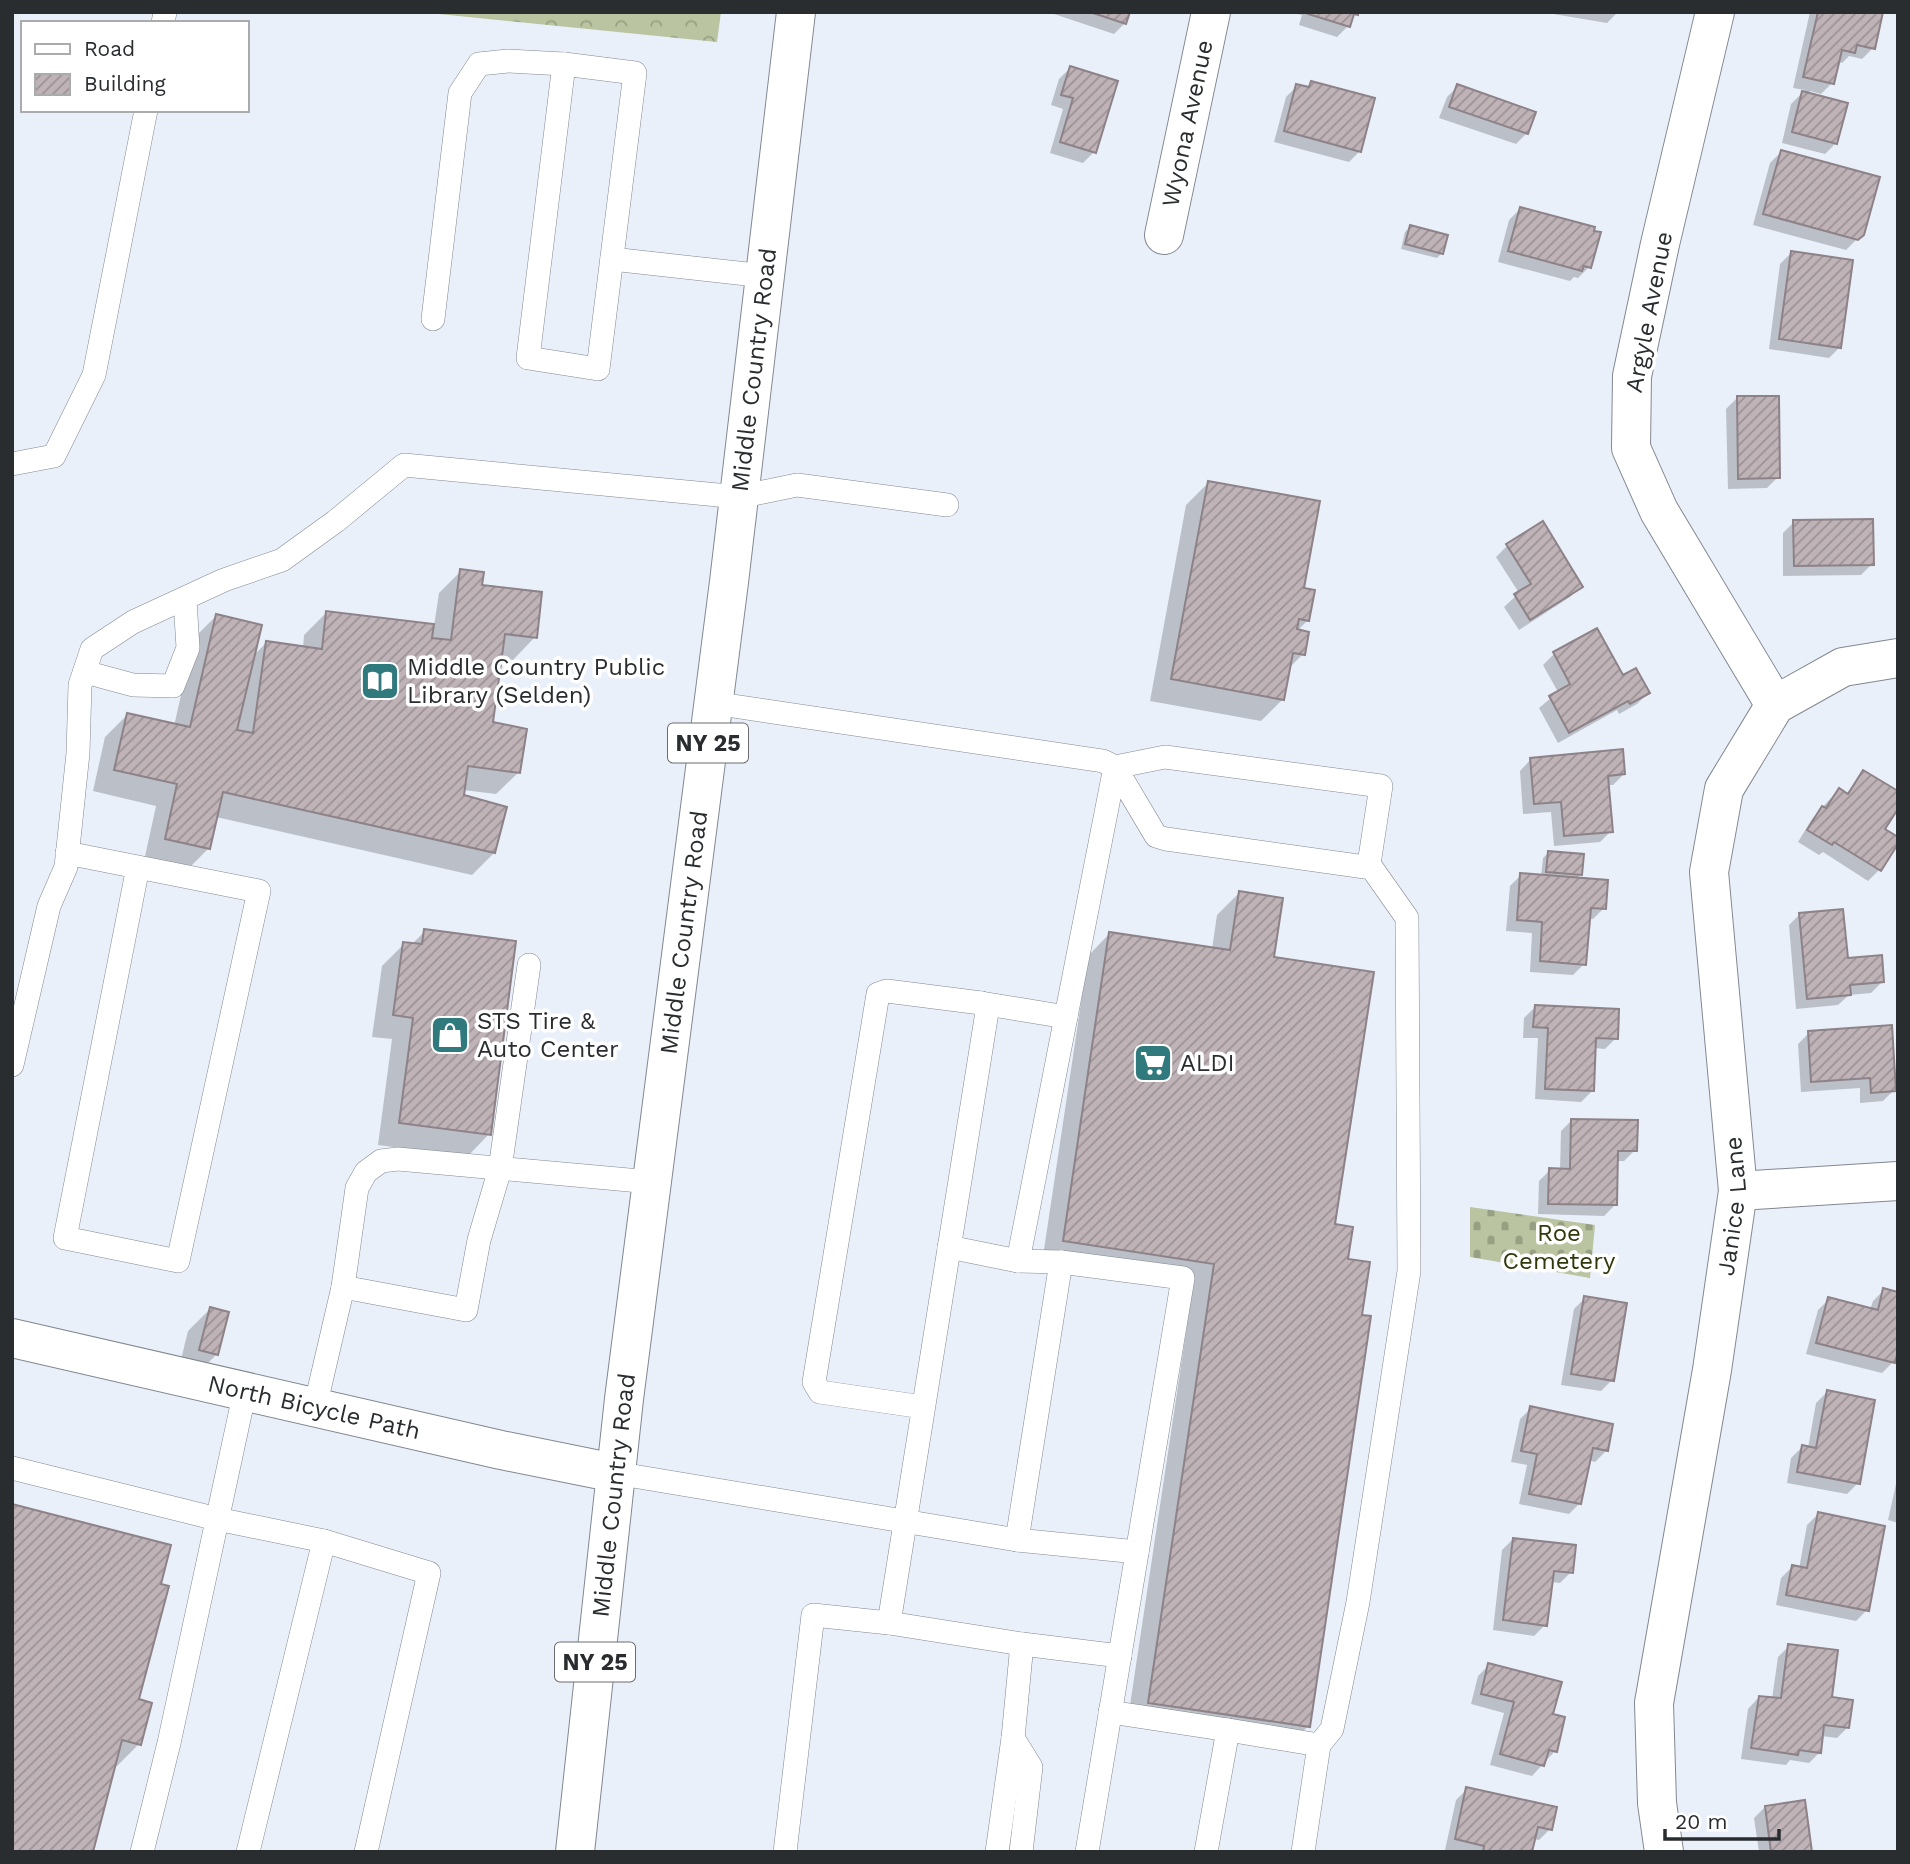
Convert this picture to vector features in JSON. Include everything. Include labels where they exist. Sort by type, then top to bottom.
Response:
[{"type":"street","name":"Middle Country Road","points":[[575,1852],[615,1472],[739,497],[796,12]]},
{"type":"street","name":"Wyona Avenue","points":[[1164,235],[1211,12]]},
{"type":"street","name":"Argyle Avenue","points":[[1715,12],[1632,376],[1631,448],[1660,511],[1775,705]]},
{"type":"street","name":"Janice Lane","points":[[1664,1852],[1657,1804],[1654,1703],[1712,1370],[1738,1191],[1709,872],[1724,789],[1775,705],[1843,667],[1898,658]]},
{"type":"street","points":[[1738,1191],[1898,1181]]},
{"type":"street","name":"North Bicycle Path","points":[[12,1338],[501,1450],[615,1472]]},
{"type":"lane","points":[[433,319],[460,93],[478,64],[508,61],[564,64],[635,73],[598,369],[528,358],[564,64]]},
{"type":"lane","points":[[12,464],[54,456],[94,376],[146,112]]},
{"type":"lane","points":[[612,258],[765,276]]},
{"type":"lane","points":[[12,1065],[49,906],[65,867],[78,752],[80,685],[92,649],[133,622],[224,580],[282,560],[336,521],[404,465],[739,497],[797,485],[947,505]]},
{"type":"lane","points":[[85,672],[133,685],[173,686],[188,648],[185,600]]},
{"type":"lane","points":[[713,703],[1102,761],[1115,767],[1156,836],[1365,867],[1369,864]]},
{"type":"lane","points":[[1115,767],[1165,758],[1377,783],[1381,786],[1369,864],[1407,918],[1409,1270],[1358,1602],[1332,1729],[1319,1745],[1303,1852]]},
{"type":"lane","points":[[1018,1261],[1115,767]]},
{"type":"lane","points":[[67,853],[138,867],[258,891],[178,1261],[65,1238],[138,867]]},
{"type":"lane","points":[[343,1287],[466,1310],[479,1240],[500,1169],[529,965]]},
{"type":"lane","points":[[923,1407],[820,1392],[814,1382],[878,994],[887,991],[1066,1017]]},
{"type":"lane","points":[[889,1623],[987,1012],[981,1003]]},
{"type":"lane","points":[[315,1407],[343,1287],[357,1188],[366,1172],[381,1161],[398,1159],[651,1182]]},
{"type":"lane","points":[[949,1247],[1018,1261],[1061,1262],[1183,1278],[1087,1852]]},
{"type":"lane","points":[[1017,1540],[1061,1262]]},
{"type":"lane","points":[[142,1852],[169,1743],[245,1391]]},
{"type":"lane","points":[[12,1468],[217,1519],[324,1541],[429,1573],[366,1852]]},
{"type":"lane","points":[[615,1472],[1017,1540],[1137,1552]]},
{"type":"lane","points":[[248,1852],[324,1541]]},
{"type":"lane","points":[[785,1852],[813,1615],[889,1623],[1119,1656]]},
{"type":"lane","points":[[997,1852],[1013,1738],[1022,1644]]},
{"type":"lane","points":[[1110,1713],[1319,1745]]},
{"type":"lane","points":[[1206,1852],[1228,1730]]},
{"type":"lane","points":[[1013,1738],[1031,1767],[1021,1852]]},
{"type":"green space","points":[[419,12],[721,12],[717,42]]},
{"type":"green space","name":"Roe Cemetery","points":[[1470,1207],[1595,1225],[1590,1278],[1470,1257]]},
{"type":"building","points":[[1090,12],[1130,12],[1126,24]]},
{"type":"building","points":[[1358,12],[1358,15],[1354,14],[1350,27],[1308,14]]},
{"type":"building","points":[[1818,12],[1883,12],[1875,49],[1857,45],[1855,53],[1842,50],[1834,84],[1803,77]]},
{"type":"building","points":[[1070,66],[1118,81],[1096,153],[1060,142],[1073,98],[1061,95]]},
{"type":"building","points":[[1311,81],[1375,98],[1361,152],[1284,131],[1296,84],[1309,87]]},
{"type":"building","points":[[1457,84],[1536,112],[1528,134],[1449,107]]},
{"type":"building","points":[[1802,91],[1848,103],[1837,144],[1792,132]]},
{"type":"building","points":[[1781,150],[1880,177],[1864,235],[1858,240],[1763,214]]},
{"type":"building","points":[[1520,207],[1595,227],[1594,231],[1601,232],[1591,268],[1584,266],[1582,271],[1508,251]]},
{"type":"building","points":[[1410,225],[1448,235],[1443,254],[1405,244]]},
{"type":"building","points":[[1791,251],[1853,260],[1841,348],[1779,339]]},
{"type":"building","points":[[1737,396],[1779,396],[1780,478],[1738,479]]},
{"type":"building","points":[[1208,481],[1320,501],[1304,588],[1315,590],[1309,621],[1299,619],[1297,629],[1309,632],[1305,655],[1293,653],[1284,700],[1171,679]]},
{"type":"building","points":[[1873,519],[1874,565],[1794,566],[1793,520]]},
{"type":"building","points":[[1543,521],[1583,587],[1530,620],[1514,594],[1531,584],[1506,544]]},
{"type":"building","name":"Middle Country Public Library (Selden)","points":[[460,569],[484,572],[482,585],[542,592],[537,638],[505,634],[493,722],[527,729],[520,773],[468,766],[464,795],[507,807],[495,853],[223,792],[210,849],[165,839],[177,784],[114,770],[127,713],[190,727],[216,614],[262,625],[237,730],[253,733],[266,641],[322,649],[326,611],[434,624],[432,638],[451,640]]},
{"type":"building","points":[[1597,628],[1623,675],[1636,668],[1650,693],[1630,704],[1628,701],[1569,733],[1549,696],[1570,684],[1553,652]]},
{"type":"building","points":[[1623,749],[1625,774],[1608,776],[1613,832],[1564,836],[1561,802],[1534,804],[1530,758]]},
{"type":"building","points":[[1863,770],[1898,791],[1898,809],[1885,829],[1898,837],[1898,844],[1881,871],[1834,842],[1832,845],[1807,830],[1822,806],[1826,808],[1839,788],[1848,794]]},
{"type":"building","points":[[1548,851],[1584,854],[1582,875],[1546,872]]},
{"type":"building","points":[[1520,873],[1608,880],[1606,909],[1591,908],[1586,965],[1540,961],[1542,922],[1517,920]]},
{"type":"building","points":[[1239,891],[1283,898],[1274,957],[1374,972],[1335,1224],[1353,1227],[1348,1259],[1370,1262],[1362,1315],[1371,1316],[1310,1727],[1148,1703],[1214,1264],[1063,1241],[1109,932],[1230,950]]},
{"type":"building","points":[[1843,909],[1848,958],[1882,955],[1884,982],[1850,985],[1851,995],[1807,999],[1799,913]]},
{"type":"building","points":[[424,929],[516,941],[491,1135],[399,1123],[413,1018],[393,1015],[403,942],[422,944]]},
{"type":"building","points":[[1535,1005],[1619,1009],[1618,1039],[1596,1038],[1594,1091],[1545,1089],[1548,1028],[1533,1027]]},
{"type":"building","points":[[1892,1025],[1896,1091],[1871,1093],[1870,1078],[1811,1082],[1808,1031]]},
{"type":"building","points":[[1571,1119],[1638,1120],[1637,1151],[1618,1151],[1617,1205],[1548,1204],[1549,1168],[1570,1169]]},
{"type":"building","points":[[1883,1288],[1898,1292],[1898,1351],[1895,1363],[1816,1343],[1828,1297],[1878,1310]]},
{"type":"building","points":[[1584,1296],[1627,1303],[1614,1381],[1571,1374]]},
{"type":"building","points":[[210,1307],[229,1312],[218,1355],[199,1350]]},
{"type":"building","points":[[1827,1390],[1875,1400],[1860,1484],[1797,1472],[1802,1445],[1816,1448]]},
{"type":"building","points":[[1530,1406],[1613,1424],[1608,1451],[1593,1448],[1581,1504],[1529,1494],[1537,1454],[1521,1451]]},
{"type":"building","points":[[12,1504],[171,1545],[161,1584],[169,1586],[139,1699],[152,1703],[141,1745],[122,1740],[93,1852],[12,1852]]},
{"type":"building","points":[[1818,1512],[1885,1526],[1869,1611],[1786,1595],[1792,1565],[1807,1568]]},
{"type":"building","points":[[1513,1538],[1576,1545],[1573,1573],[1554,1571],[1547,1626],[1503,1620]]},
{"type":"building","points":[[1788,1644],[1838,1650],[1832,1697],[1853,1700],[1849,1728],[1824,1725],[1821,1753],[1799,1750],[1798,1755],[1751,1748],[1759,1696],[1781,1698]]},
{"type":"building","points":[[1488,1663],[1562,1682],[1553,1714],[1565,1717],[1557,1752],[1549,1750],[1544,1766],[1500,1754],[1514,1702],[1481,1694]]},
{"type":"building","points":[[1466,1787],[1557,1807],[1552,1830],[1538,1827],[1532,1852],[1483,1852],[1484,1846],[1455,1839]]},
{"type":"building","points":[[1805,1800],[1812,1852],[1771,1852],[1765,1806]]},
{"type":"place","name":"Middle Country Public Library (Selden)","points":[[380,681]]},
{"type":"place","name":"STS Tire & Auto Center","points":[[450,1035]]},
{"type":"place","name":"ALDI","points":[[1153,1063]]}]
